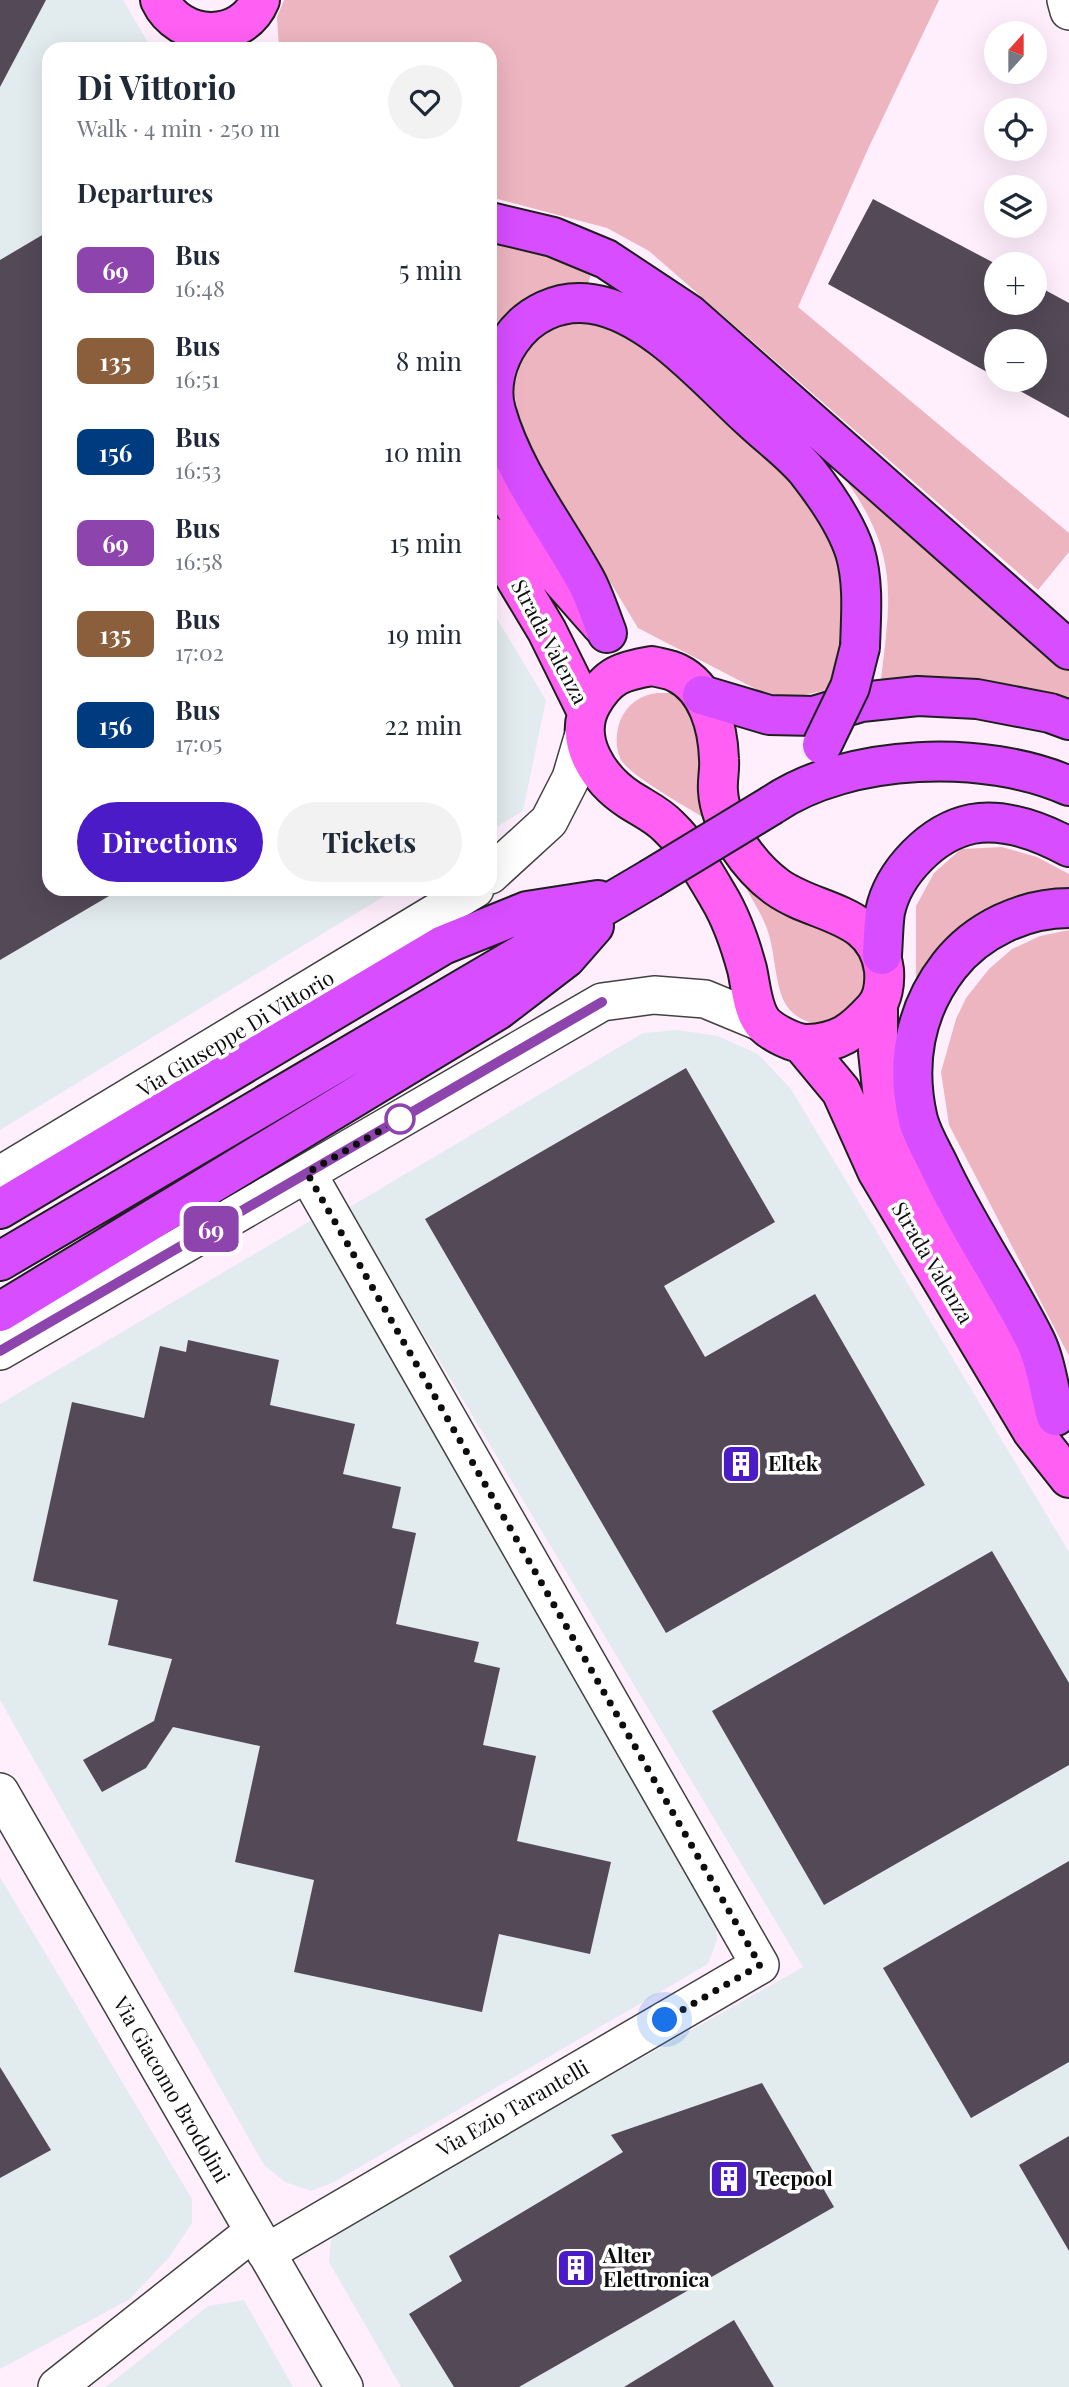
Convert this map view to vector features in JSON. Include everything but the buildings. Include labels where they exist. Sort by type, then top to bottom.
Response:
[{"type":"highway","points":[[497,224],[553,237],[606,259],[689,314],[1069,650]]},
{"type":"highway","points":[[497,372],[501,356],[517,331],[542,310],[573,303],[593,304],[630,316],[669,344],[806,470],[836,513],[855,552],[862,598],[860,647],[850,687],[822,745],[778,801]]},
{"type":"highway","points":[[497,414],[514,458],[587,582],[607,633]]},
{"type":"highway","points":[[702,695],[769,715],[814,716],[861,702],[918,696],[978,699],[1050,713],[1069,720]]},
{"type":"highway","points":[[0,1261],[778,801],[842,774],[896,762],[972,762],[1052,778],[1069,786]]},
{"type":"highway","points":[[882,954],[886,910],[899,879],[917,855],[945,835],[971,824],[1007,825],[1048,836],[1069,847]]},
{"type":"highway","points":[[0,1209],[443,945],[527,911],[635,887]]},
{"type":"highway","points":[[0,1312],[498,1010],[566,958],[635,887]]},
{"type":"highway","points":[[1063,1433],[1036,1343],[953,1197],[919,1122],[911,1070],[917,1025],[934,985],[961,951],[993,928],[1044,908],[1069,908]]},
{"type":"main road","points":[[160,0],[164,9],[178,23],[201,40],[240,25],[258,4]]},
{"type":"main road","points":[[258,4],[259,42]]},
{"type":"main road","name":"Strada Valenza","points":[[497,478],[557,575],[607,633],[652,666],[678,673],[702,695]]},
{"type":"main road","name":"Strada Valenza","points":[[497,548],[547,631],[585,723],[591,759],[608,783],[669,826],[707,877],[736,931],[752,996],[763,1023]]},
{"type":"main road","points":[[585,723],[600,689],[622,671],[652,666]]},
{"type":"main road","points":[[702,695],[715,727],[719,760],[718,791],[723,815],[737,844],[776,887],[800,900],[838,913],[866,930],[882,954]]},
{"type":"main road","name":"Strada Valenza","points":[[882,954],[885,981],[878,1004],[878,1052],[883,1098],[905,1153],[1063,1433]]},
{"type":"main road","points":[[763,1023],[802,1044],[829,1043],[856,1028],[878,1004]]},
{"type":"main road","name":"Strada Valenza","points":[[802,1044],[841,1091],[884,1183],[1032,1431],[1069,1478]]},
{"type":"street","points":[[1066,0],[1069,11]]},
{"type":"street","name":"Via Giuseppe Di Vittorio","points":[[497,869],[549,821],[571,778],[585,723]]},
{"type":"street","name":"Via Giuseppe Di Vittorio","points":[[0,1175],[462,896]]},
{"type":"street","points":[[0,1351],[602,1002],[654,995],[705,999],[763,1023]]},
{"type":"street","name":"Via Ezio Tarantelli","points":[[57,2387],[259,2242],[760,1965],[307,1173]]},
{"type":"street","name":"Via Giacomo Brodolini","points":[[0,1793],[344,2387]]},
{"type":"shaded area","points":[[0,0],[123,0],[148,42],[42,42],[42,896],[384,896],[0,1130]]},
{"type":"shaded area","points":[[284,0],[939,0],[868,149],[798,307],[1069,533],[1069,552],[1038,590],[649,251],[607,228],[497,199],[497,42],[279,42],[277,17]]},
{"type":"shaded area","points":[[497,235],[593,267],[587,288],[497,353]]},
{"type":"shaded area","points":[[570,320],[630,330],[797,477],[825,515],[850,583],[835,688],[779,701],[638,628],[520,433],[514,388],[520,364],[530,343],[550,326]]},
{"type":"shaded area","points":[[854,477],[1069,668],[1069,698],[999,682],[881,679],[887,623],[887,577],[876,532],[848,483]]},
{"type":"shaded area","points":[[497,619],[546,700],[523,811],[497,827]]},
{"type":"shaded area","points":[[658,693],[672,693],[694,712],[709,821],[646,782],[620,758],[617,735],[623,715],[635,701]]},
{"type":"shaded area","points":[[1002,847],[1037,857],[1069,874],[1069,891],[1027,893],[992,907],[924,986],[916,980],[916,906],[934,873],[961,849]]},
{"type":"shaded area","points":[[745,886],[784,914],[835,933],[860,952],[867,968],[867,984],[861,999],[850,1011],[836,1020],[820,1023],[805,1020],[790,1010],[778,983],[767,929]]},
{"type":"shaded area","points":[[1069,930],[1069,1356],[949,1125],[941,1072],[956,1019],[966,998],[989,969],[1012,949],[1040,936]]},
{"type":"shaded area","points":[[677,1030],[718,1036],[758,1054],[791,1089],[1069,1552],[1069,2387],[401,2387],[329,2262],[331,2240],[344,2226],[803,1967],[348,1208],[643,1033]]},
{"type":"shaded area","points":[[312,1220],[714,1911],[717,1940],[708,1964],[334,2182],[311,2191],[285,2182],[264,2165],[0,1700],[0,1404]]},
{"type":"shaded area","points":[[0,1877],[192,2199],[192,2223],[170,2256],[130,2299],[0,2369]]},
{"type":"shaded area","points":[[244,2300],[293,2387],[106,2387],[208,2306]]},
{"type":"bus line","name":"69","points":[[0,1351],[602,1002]]},
{"type":"place","name":"Eltek","points":[[741,1464]]},
{"type":"place","name":"Tecpool","points":[[729,2179]]},
{"type":"place","name":"Alter Elettronica","points":[[576,2268]]},
{"type":"route","points":[[400,1119],[307,1173],[760,1965],[665,2020]]}]
